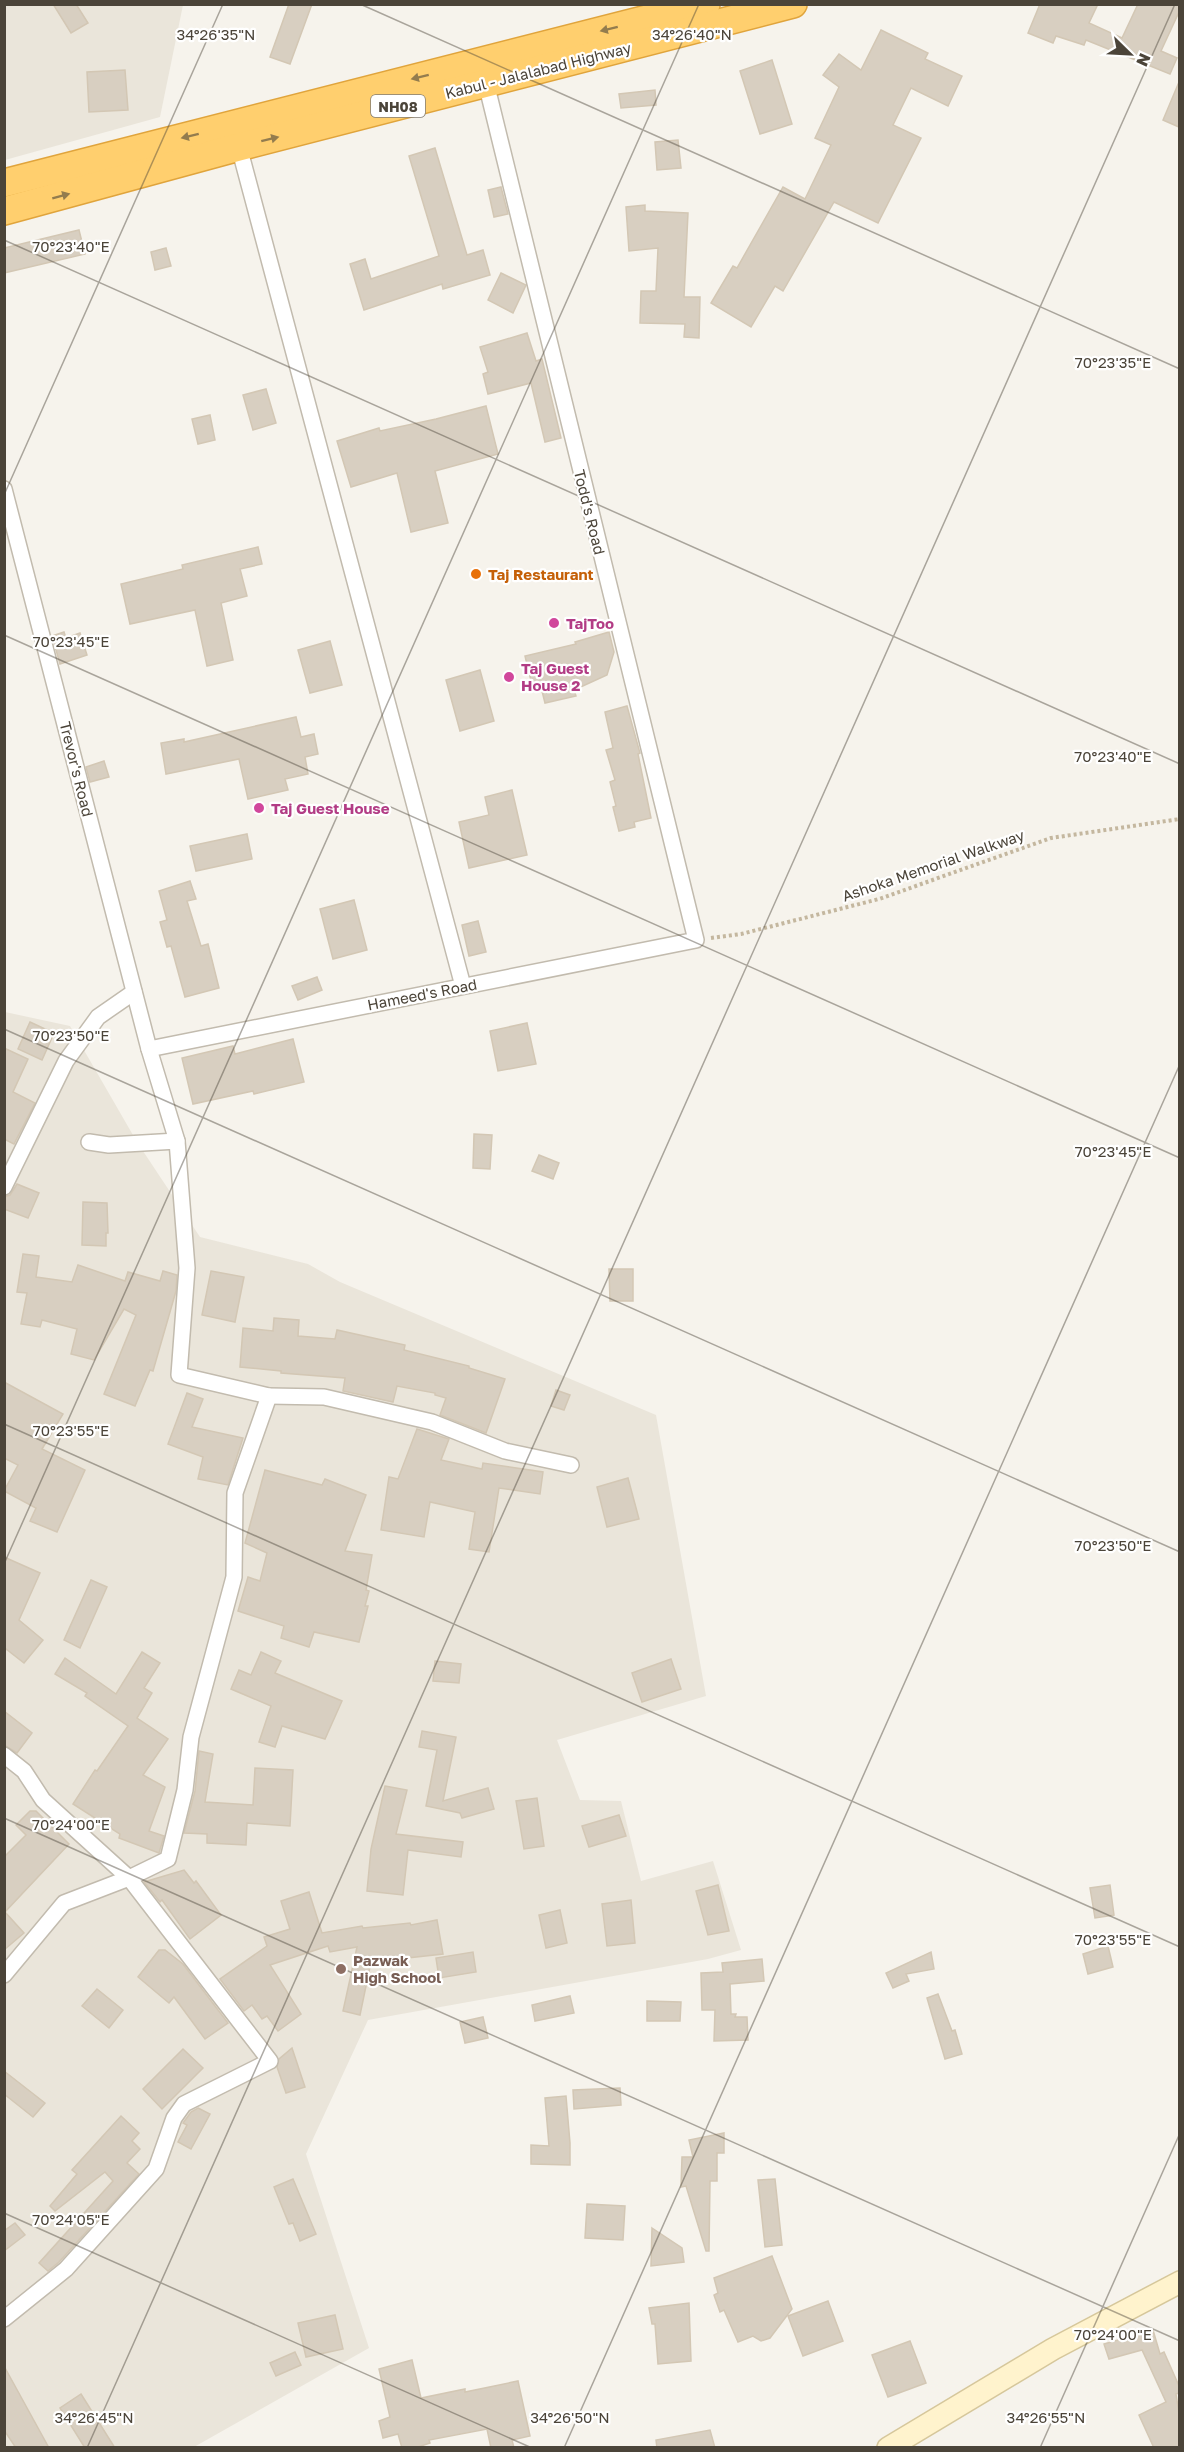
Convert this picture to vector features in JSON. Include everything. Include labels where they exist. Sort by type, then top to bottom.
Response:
[{"type":"highway","name":"Kabul - Jalalabad Highway","points":[[4,183],[706,4]]},
{"type":"highway","name":"Kabul - Jalalabad Highway","points":[[4,211],[239,147],[793,4]]},
{"type":"street","name":"Todd's Road","points":[[486,83],[696,940]]},
{"type":"street","points":[[239,147],[463,986]]},
{"type":"street","name":"Trevor's Road","points":[[4,489],[134,992],[177,1141],[187,1268],[179,1375],[269,1396]]},
{"type":"street","name":"Hameed's Road","points":[[149,1048],[696,940]]},
{"type":"street","points":[[4,1187],[66,1061],[98,1017],[134,992]]},
{"type":"street","points":[[88,1142],[109,1145],[177,1141]]},
{"type":"street","points":[[4,1975],[64,1904],[129,1878],[168,1859],[184,1790],[191,1737],[234,1577],[235,1493],[269,1396],[324,1397],[432,1422],[505,1451],[572,1466]]},
{"type":"street","points":[[4,1755],[24,1771],[43,1800],[129,1878],[270,2061],[184,2104],[174,2118],[156,2169],[66,2269],[6,2315]]},
{"type":"street","points":[[888,2448],[1053,2349],[1179,2282]]},
{"type":"path","name":"Ashoka Memorial Walkway","points":[[696,940],[741,934],[879,899],[1051,838],[1179,819]]},
{"type":"shaded area","points":[[5,5],[183,5],[160,117],[5,160]]},
{"type":"shaded area","points":[[5,1012],[70,1026],[137,1142],[200,1237],[308,1264],[340,1282],[656,1415],[706,1696],[557,1740],[580,1800],[621,1801],[641,1881],[713,1861],[741,1950],[708,1959],[368,2020],[306,2154],[369,2348],[194,2447],[5,2448]]},
{"type":"building","points":[[53,4],[76,4],[88,23],[71,33]]},
{"type":"building","points":[[289,4],[312,4],[290,64],[270,57]]},
{"type":"building","points":[[1040,4],[1098,4],[1089,23],[1122,38],[1138,4],[1179,4],[1179,12],[1161,51],[1177,58],[1170,74],[1086,40],[1084,45],[1056,36],[1053,43],[1028,33]]},
{"type":"building","points":[[881,30],[928,53],[925,59],[962,76],[948,106],[911,88],[893,125],[921,138],[878,223],[834,202],[783,291],[775,286],[751,327],[711,303],[733,266],[737,268],[783,187],[805,199],[831,145],[815,138],[839,87],[823,75],[839,54],[861,70]]},
{"type":"building","points":[[772,60],[792,124],[760,134],[740,71]]},
{"type":"building","points":[[125,70],[128,110],[89,112],[87,72]]},
{"type":"building","points":[[1179,82],[1179,127],[1163,120]]},
{"type":"building","points":[[655,90],[656,105],[621,108],[619,94]]},
{"type":"building","points":[[678,140],[681,168],[657,170],[655,142]]},
{"type":"building","points":[[435,148],[467,255],[483,250],[490,275],[443,289],[442,284],[364,310],[350,264],[365,259],[371,279],[439,256],[409,156]]},
{"type":"building","points":[[501,187],[508,214],[494,217],[488,190]]},
{"type":"building","points":[[645,205],[645,211],[688,213],[684,297],[700,297],[699,338],[684,337],[685,324],[640,323],[641,291],[656,291],[658,248],[629,251],[626,207]]},
{"type":"building","points":[[79,230],[85,254],[4,273],[4,248]]},
{"type":"building","points":[[166,248],[171,266],[155,270],[151,252]]},
{"type":"building","points":[[501,273],[526,285],[513,313],[488,300]]},
{"type":"building","points":[[527,333],[536,361],[542,359],[561,438],[545,442],[531,383],[488,394],[483,374],[488,372],[480,347]]},
{"type":"building","points":[[266,389],[276,423],[253,430],[243,395]]},
{"type":"building","points":[[486,406],[498,454],[435,471],[448,523],[411,532],[397,473],[351,487],[337,441],[379,428],[380,431]]},
{"type":"building","points":[[210,415],[215,440],[198,444],[192,419]]},
{"type":"building","points":[[258,547],[262,564],[240,569],[247,596],[221,603],[233,660],[207,666],[195,610],[130,624],[121,584],[183,569],[182,565]]},
{"type":"building","points":[[64,632],[66,638],[80,633],[87,655],[60,664],[52,636]]},
{"type":"building","points":[[609,632],[614,652],[607,675],[574,690],[576,696],[545,703],[541,687],[533,689],[525,656],[576,644],[575,642]]},
{"type":"building","points":[[330,641],[342,685],[310,693],[298,650]]},
{"type":"building","points":[[480,670],[494,721],[460,731],[446,680]]},
{"type":"building","points":[[627,706],[640,753],[638,754],[651,818],[634,822],[635,827],[619,831],[610,782],[615,780],[606,750],[613,748],[605,712]]},
{"type":"building","points":[[296,717],[301,737],[314,734],[318,754],[305,757],[308,774],[285,779],[288,790],[248,799],[239,759],[166,774],[161,743],[184,739],[184,742]]},
{"type":"building","points":[[104,761],[109,777],[90,782],[86,767]]},
{"type":"building","points":[[512,790],[527,855],[469,868],[459,822],[489,815],[485,797]]},
{"type":"building","points":[[247,834],[252,859],[196,871],[190,846]]},
{"type":"building","points":[[190,881],[196,899],[187,901],[201,946],[208,944],[219,988],[185,997],[171,946],[167,947],[160,922],[167,920],[159,891]]},
{"type":"building","points":[[354,900],[367,950],[333,959],[320,909]]},
{"type":"building","points":[[478,921],[486,952],[469,956],[462,925]]},
{"type":"building","points":[[317,977],[322,990],[298,1000],[292,986]]},
{"type":"building","points":[[30,1022],[54,1033],[42,1060],[18,1049]]},
{"type":"building","points":[[527,1023],[536,1064],[498,1071],[490,1031]]},
{"type":"building","points":[[293,1039],[304,1082],[254,1094],[253,1091],[193,1104],[182,1058],[233,1046],[235,1054]]},
{"type":"building","points":[[4,1048],[28,1059],[13,1092],[35,1103],[14,1144],[4,1139]]},
{"type":"building","points":[[474,1134],[492,1135],[490,1169],[473,1168]]},
{"type":"building","points":[[539,1155],[559,1163],[553,1179],[532,1171]]},
{"type":"building","points":[[17,1184],[39,1193],[28,1218],[4,1209],[4,1197],[10,1195]]},
{"type":"building","points":[[83,1202],[107,1203],[106,1246],[82,1245]]},
{"type":"building","points":[[23,1254],[39,1256],[36,1277],[72,1282],[78,1265],[125,1281],[128,1272],[160,1281],[163,1271],[177,1275],[176,1291],[153,1371],[150,1370],[135,1406],[104,1394],[136,1315],[124,1309],[94,1360],[71,1354],[77,1329],[42,1320],[40,1327],[21,1324],[27,1293],[17,1292]]},
{"type":"building","points":[[609,1269],[633,1269],[633,1301],[610,1301]]},
{"type":"building","points":[[211,1271],[244,1277],[235,1322],[202,1315]]},
{"type":"building","points":[[274,1318],[299,1320],[298,1336],[335,1339],[337,1330],[405,1345],[404,1350],[469,1366],[469,1368],[505,1379],[486,1433],[440,1415],[446,1398],[435,1395],[435,1393],[397,1386],[393,1402],[343,1391],[345,1378],[240,1367],[243,1328],[273,1331]]},
{"type":"building","points":[[4,1382],[63,1414],[42,1449],[85,1470],[57,1532],[30,1521],[36,1508],[4,1491],[18,1465],[4,1458]]},
{"type":"building","points":[[556,1390],[570,1395],[564,1410],[551,1406]]},
{"type":"building","points":[[187,1393],[203,1399],[192,1427],[243,1438],[228,1485],[198,1479],[203,1457],[168,1444]]},
{"type":"building","points":[[417,1429],[449,1439],[441,1460],[482,1469],[483,1463],[543,1472],[540,1494],[499,1488],[489,1552],[469,1549],[475,1512],[430,1502],[424,1537],[381,1530],[389,1477],[398,1479]]},
{"type":"building","points":[[265,1470],[322,1485],[325,1479],[366,1495],[345,1551],[372,1555],[366,1590],[369,1591],[365,1606],[368,1606],[359,1642],[314,1632],[309,1647],[281,1638],[284,1626],[238,1611],[248,1577],[260,1581],[267,1553],[245,1543]]},
{"type":"building","points":[[628,1478],[639,1519],[607,1527],[597,1487]]},
{"type":"building","points":[[4,1557],[40,1573],[19,1620],[43,1640],[24,1663],[6,1649],[4,1653]]},
{"type":"building","points":[[91,1580],[107,1587],[80,1648],[64,1640]]},
{"type":"building","points":[[142,1652],[160,1663],[144,1688],[152,1693],[137,1718],[168,1739],[143,1775],[165,1787],[149,1831],[164,1836],[159,1853],[119,1838],[120,1834],[73,1804],[128,1726],[85,1696],[87,1693],[55,1674],[65,1658],[116,1694]]},
{"type":"building","points":[[261,1652],[281,1661],[275,1673],[342,1701],[325,1739],[282,1726],[275,1747],[259,1742],[271,1706],[231,1689],[239,1670],[251,1675]]},
{"type":"building","points":[[671,1659],[681,1689],[642,1702],[632,1673]]},
{"type":"building","points":[[435,1661],[461,1664],[459,1683],[433,1681]]},
{"type":"building","points":[[4,1711],[32,1733],[17,1753],[4,1745]]},
{"type":"building","points":[[422,1731],[456,1737],[443,1801],[488,1788],[494,1809],[462,1818],[460,1813],[426,1806],[437,1750],[419,1747]]},
{"type":"building","points":[[199,1751],[213,1754],[205,1802],[253,1805],[255,1768],[293,1770],[290,1826],[247,1823],[246,1845],[207,1843],[207,1834],[184,1833],[195,1791]]},
{"type":"building","points":[[385,1786],[407,1790],[396,1834],[463,1842],[461,1857],[408,1850],[403,1895],[367,1891],[371,1849]]},
{"type":"building","points":[[537,1798],[544,1846],[524,1849],[516,1801]]},
{"type":"building","points":[[30,1811],[36,1811],[69,1844],[5,1912],[24,1933],[4,1950],[4,1857],[26,1835],[16,1825]]},
{"type":"building","points":[[619,1815],[626,1836],[589,1847],[582,1826]]},
{"type":"building","points":[[184,1870],[194,1883],[196,1881],[221,1915],[190,1939],[162,1900],[160,1902],[144,1882]]},
{"type":"building","points":[[718,1885],[729,1931],[708,1935],[696,1891]]},
{"type":"building","points":[[1110,1885],[1114,1915],[1095,1918],[1090,1888]]},
{"type":"building","points":[[309,1892],[322,1933],[362,1926],[363,1928],[410,1923],[411,1925],[437,1920],[443,1954],[371,1962],[360,2015],[343,2011],[357,1947],[330,1952],[328,1946],[270,1965],[301,2014],[278,2031],[267,2016],[262,2019],[252,2005],[244,2011],[220,1979],[267,1946],[264,1937],[290,1929],[281,1901]]},
{"type":"building","points":[[631,1900],[635,1943],[607,1946],[602,1904]]},
{"type":"building","points":[[560,1910],[567,1943],[546,1948],[539,1915]]},
{"type":"building","points":[[1108,1946],[1113,1967],[1088,1974],[1083,1954]]},
{"type":"building","points":[[159,1950],[165,1950],[183,1964],[228,2023],[205,2039],[174,1997],[169,2003],[138,1977]]},
{"type":"building","points":[[473,1952],[476,1972],[439,1978],[436,1958]]},
{"type":"building","points":[[931,1952],[934,1969],[906,1974],[909,1981],[893,1988],[886,1973]]},
{"type":"building","points":[[762,1959],[764,1981],[730,1984],[731,2014],[736,2014],[735,2017],[747,2017],[748,2040],[714,2041],[715,2010],[702,2010],[701,1973],[723,1972],[722,1963]]},
{"type":"building","points":[[97,1989],[123,2010],[109,2028],[82,2006]]},
{"type":"building","points":[[938,1994],[952,2031],[955,2030],[962,2054],[945,2059],[927,1998]]},
{"type":"building","points":[[570,1996],[574,2013],[535,2021],[532,2005]]},
{"type":"building","points":[[647,2001],[681,2002],[680,2021],[647,2021]]},
{"type":"building","points":[[483,2017],[488,2038],[465,2043],[460,2022]]},
{"type":"building","points":[[292,2048],[305,2087],[286,2093],[277,2067],[279,2059]]},
{"type":"building","points":[[183,2049],[203,2068],[162,2109],[143,2089]]},
{"type":"building","points":[[4,2071],[45,2103],[33,2117],[4,2094]]},
{"type":"building","points":[[620,2088],[621,2105],[574,2109],[573,2090]]},
{"type":"building","points":[[566,2096],[570,2165],[531,2164],[531,2145],[549,2146],[545,2098]]},
{"type":"building","points":[[198,2108],[210,2114],[191,2149],[178,2142],[187,2125],[183,2123],[191,2112]]},
{"type":"building","points":[[121,2116],[139,2133],[132,2141],[140,2149],[127,2163],[139,2174],[59,2262],[48,2271],[39,2263],[113,2181],[105,2172],[55,2211],[50,2206],[77,2174],[72,2170]]},
{"type":"building","points":[[724,2133],[724,2153],[717,2153],[717,2181],[710,2181],[709,2251],[706,2251],[686,2186],[681,2187],[682,2157],[693,2157],[689,2140]]},
{"type":"building","points":[[293,2179],[316,2234],[300,2241],[293,2223],[289,2224],[274,2187]]},
{"type":"building","points":[[775,2179],[782,2245],[765,2247],[758,2180]]},
{"type":"building","points":[[587,2204],[625,2206],[623,2240],[585,2238]]},
{"type":"building","points":[[15,2223],[25,2235],[4,2251],[4,2231]]},
{"type":"building","points":[[652,2228],[682,2248],[684,2262],[651,2266]]},
{"type":"building","points":[[772,2256],[792,2309],[770,2338],[761,2341],[753,2336],[738,2342],[724,2310],[720,2312],[714,2295],[718,2293],[714,2278]]},
{"type":"building","points":[[828,2301],[843,2341],[803,2356],[788,2316]]},
{"type":"building","points":[[689,2303],[691,2361],[658,2364],[655,2324],[652,2324],[649,2308]]},
{"type":"building","points":[[335,2315],[343,2349],[306,2357],[298,2323]]},
{"type":"building","points":[[1153,2330],[1160,2354],[1164,2352],[1179,2386],[1179,2393],[1176,2394],[1179,2413],[1179,2448],[1154,2448],[1139,2415],[1166,2402],[1142,2350],[1109,2359],[1104,2344]]},
{"type":"building","points":[[910,2341],[926,2383],[888,2397],[872,2355]]},
{"type":"building","points":[[295,2352],[301,2365],[276,2376],[270,2363]]},
{"type":"building","points":[[412,2360],[421,2398],[518,2381],[530,2436],[512,2440],[514,2448],[491,2448],[487,2429],[429,2440],[430,2443],[415,2448],[402,2448],[398,2434],[383,2438],[379,2421],[390,2417],[379,2369]]},
{"type":"building","points":[[4,2366],[49,2448],[16,2448],[4,2430]]},
{"type":"building","points":[[81,2394],[115,2448],[85,2448],[60,2408]]},
{"type":"building","points":[[710,2430],[715,2448],[657,2448],[656,2440]]},
{"type":"place","name":"Taj Restaurant","points":[[476,574]]},
{"type":"place","name":"TajToo","points":[[554,623]]},
{"type":"place","name":"Taj Guest House 2","points":[[509,677]]},
{"type":"place","name":"Taj Guest House","points":[[259,808]]},
{"type":"place","name":"Pazwak High School","points":[[341,1969]]}]
